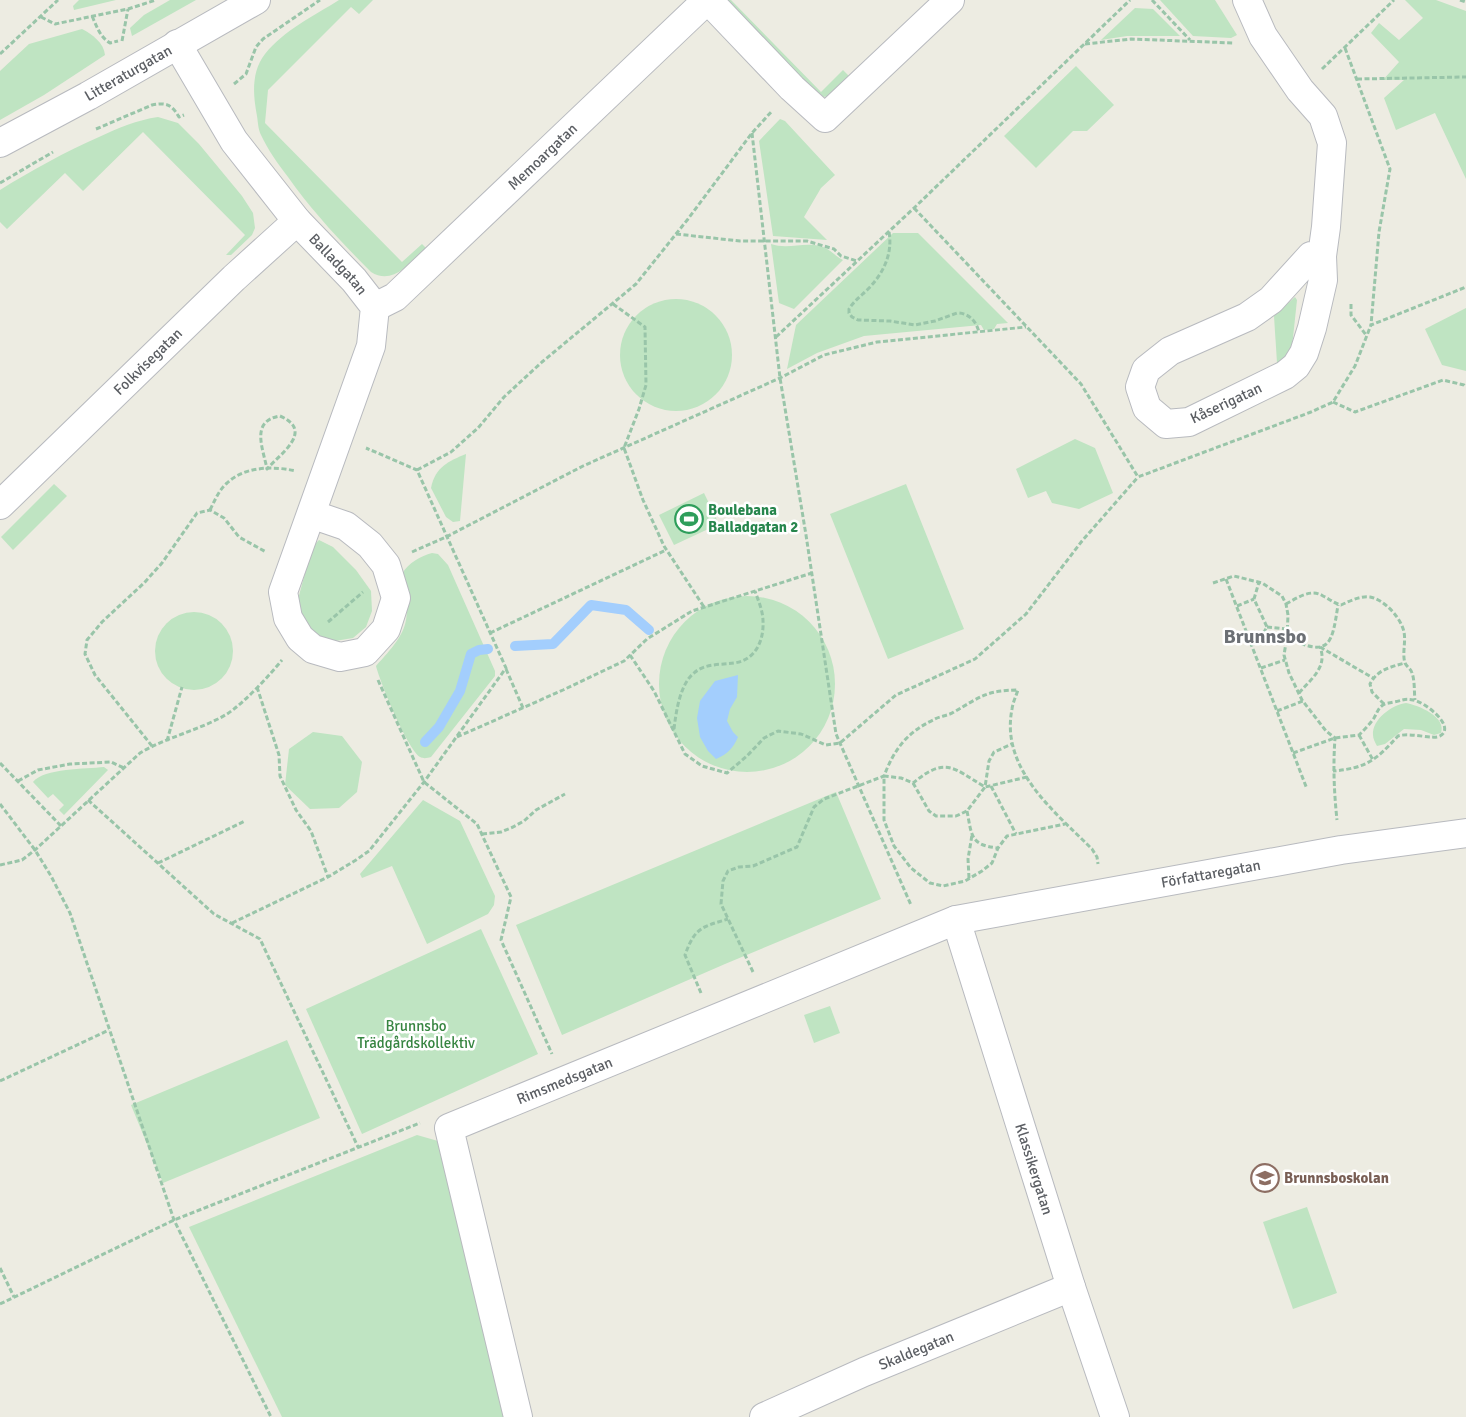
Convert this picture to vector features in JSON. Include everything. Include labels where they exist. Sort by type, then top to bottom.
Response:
[{"type":"street","name":"Litteraturgatan","points":[[0,143],[88,96],[256,0]]},
{"type":"street","name":"Memoargatan","points":[[375,307],[395,297],[707,0],[792,88],[826,118],[950,0]]},
{"type":"street","name":"Kåserigatan","points":[[1247,0],[1263,36],[1300,90],[1323,116],[1332,144],[1322,256],[1323,280],[1312,328],[1304,352],[1296,366],[1285,375],[1189,422],[1166,424],[1147,408],[1140,387],[1146,370],[1170,351],[1247,317],[1271,300],[1311,256],[1322,256]]},
{"type":"street","name":"Balladgatan","points":[[177,44],[234,141],[297,221],[354,280],[375,307],[371,346],[337,436],[283,592],[288,618],[302,640]]},
{"type":"street","name":"Folkvisegatan","points":[[0,505],[234,278],[297,221]]},
{"type":"street","points":[[302,640],[313,649],[340,656],[365,652],[386,629],[396,598],[387,568],[370,546],[346,526],[311,514]]},
{"type":"street","name":"Författaregatan","points":[[956,920],[1341,850],[1466,833]]},
{"type":"street","name":"Rimsmedsgatan","points":[[449,1128],[956,920]]},
{"type":"street","name":"Klassikergatan","points":[[956,920],[1115,1417]]},
{"type":"street","points":[[449,1128],[518,1417]]},
{"type":"street","name":"Skaldegatan","points":[[764,1417],[864,1372],[1072,1287]]},
{"type":"path","points":[[0,54],[58,0]]},
{"type":"path","points":[[41,17],[55,24],[128,9],[156,0]]},
{"type":"path","points":[[93,130],[152,105],[167,104],[173,107],[179,117],[210,100],[236,84],[246,74],[256,48],[263,38],[320,0]]},
{"type":"path","points":[[775,337],[889,232],[1130,0]]},
{"type":"path","points":[[1152,0],[1191,40]]},
{"type":"path","points":[[1300,90],[1394,0]]},
{"type":"path","points":[[1460,0],[1466,2]]},
{"type":"path","points":[[92,16],[100,34],[105,40],[110,43],[122,39]]},
{"type":"path","points":[[1085,44],[1131,39],[1237,43]]},
{"type":"path","points":[[1345,48],[1390,169],[1379,232],[1371,325]]},
{"type":"path","points":[[1356,79],[1466,77]]},
{"type":"path","points":[[416,470],[451,452],[478,428],[504,398],[542,362],[636,284],[752,133],[792,88]]},
{"type":"path","points":[[752,133],[780,378],[836,734],[923,933]]},
{"type":"path","points":[[0,183],[54,152]]},
{"type":"path","points":[[889,232],[890,248],[882,272],[848,309],[852,317],[858,320],[921,325],[962,313],[968,314],[976,323],[979,332]]},
{"type":"path","points":[[676,234],[740,241],[807,241],[822,244],[834,249],[842,256],[857,261]]},
{"type":"path","points":[[613,304],[645,327],[646,385],[624,448],[643,500],[666,550],[704,607]]},
{"type":"path","points":[[0,865],[22,860],[35,850],[140,753],[228,713],[257,687],[302,640],[387,568],[446,537],[583,466],[780,378],[824,355],[877,342],[1026,327]]},
{"type":"path","points":[[1333,402],[1355,412],[1444,380],[1466,387]]},
{"type":"path","points":[[1459,384],[1466,381]]},
{"type":"path","points":[[280,416],[291,423],[295,430],[295,437],[292,443],[267,469],[261,430],[266,421],[280,416]]},
{"type":"path","points":[[337,436],[416,470],[523,708]]},
{"type":"path","points":[[210,510],[219,493],[228,482],[250,470],[278,468],[323,479]]},
{"type":"path","points":[[630,655],[654,691],[685,754],[702,766],[727,773],[748,756],[764,738],[778,731],[801,734],[826,745],[840,743],[896,695],[975,659],[1026,614],[1082,541],[1138,477]]},
{"type":"path","points":[[152,746],[95,676],[85,654],[87,640],[102,622],[144,583],[162,562],[197,513],[210,510],[224,518],[239,537],[259,549],[293,563]]},
{"type":"path","points":[[490,633],[666,550]]},
{"type":"path","points":[[457,736],[624,661],[646,639],[692,611],[812,573]]},
{"type":"path","points":[[1213,583],[1234,576],[1260,582],[1282,596],[1286,604],[1288,629],[1284,655],[1289,673],[1303,701],[1326,731],[1336,738]]},
{"type":"path","points":[[1226,579],[1307,789]]},
{"type":"path","points":[[1260,582],[1254,599],[1267,627]]},
{"type":"path","points":[[674,730],[678,699],[692,674],[702,668],[737,663],[753,655],[762,641],[763,620],[755,591]]},
{"type":"path","points":[[1286,604],[1312,593],[1319,593],[1341,605],[1364,597],[1383,603],[1400,621],[1404,630],[1406,642],[1405,662],[1412,673],[1415,700]]},
{"type":"path","points":[[1237,606],[1254,599]]},
{"type":"path","points":[[1288,637],[1313,648],[1327,644],[1332,639],[1338,604]]},
{"type":"path","points":[[1249,638],[1264,632],[1267,627]]},
{"type":"path","points":[[1267,627],[1288,629]]},
{"type":"path","points":[[1320,647],[1373,678]]},
{"type":"path","points":[[1299,693],[1322,664],[1324,656],[1320,647]]},
{"type":"path","points":[[365,652],[424,782],[477,824],[482,834],[511,897],[501,940],[563,1080]]},
{"type":"path","points":[[1261,668],[1285,660]]},
{"type":"path","points":[[1384,704],[1372,692],[1370,684],[1373,678],[1379,672],[1405,662]]},
{"type":"path","points":[[232,923],[328,877],[356,860],[368,850],[424,782],[506,668]]},
{"type":"path","points":[[167,742],[182,687]]},
{"type":"path","points":[[257,687],[279,755],[280,776],[296,810],[311,831],[328,877]]},
{"type":"path","points":[[1065,824],[1007,836],[998,848],[992,863],[982,871],[965,881],[943,886],[930,883],[911,868],[894,846],[884,820],[884,776],[895,752],[909,735],[932,720],[953,713],[983,694],[1001,690],[1018,690],[1012,708],[1010,733],[1014,751],[1027,777],[1046,804],[1097,856],[1102,893]]},
{"type":"path","points":[[1293,753],[1336,738],[1359,735],[1384,704],[1405,699],[1415,700],[1426,705],[1443,722],[1443,733],[1439,737],[1432,738],[1414,734],[1398,736],[1382,754],[1365,766],[1333,771]]},
{"type":"path","points":[[1277,711],[1303,701]]},
{"type":"path","points":[[1359,735],[1373,760]]},
{"type":"path","points":[[1336,738],[1333,771],[1341,850]]},
{"type":"path","points":[[765,998],[721,904],[723,881],[728,871],[739,867],[753,866],[797,847],[814,808],[824,799],[884,776],[901,778],[913,783],[929,811],[936,816],[956,816],[967,812],[985,787],[989,761],[994,752],[1012,744]]},
{"type":"path","points":[[18,781],[38,770],[70,764],[111,762],[124,768]]},
{"type":"path","points":[[0,763],[62,827]]},
{"type":"path","points":[[913,783],[924,774],[942,766],[963,773],[985,787],[1027,777]]},
{"type":"path","points":[[991,786],[1016,834]]},
{"type":"path","points":[[482,834],[501,832],[513,827],[524,821],[536,810],[565,794]]},
{"type":"path","points":[[88,800],[214,914],[260,939],[358,1147]]},
{"type":"path","points":[[0,804],[35,850],[70,913],[174,1220],[271,1417]]},
{"type":"path","points":[[967,812],[972,835],[968,859],[969,878]]},
{"type":"path","points":[[158,863],[245,820]]},
{"type":"path","points":[[972,835],[978,843],[998,848]]},
{"type":"path","points":[[713,1019],[685,955],[690,940],[702,927],[728,919]]},
{"type":"path","points":[[0,1082],[109,1030]]},
{"type":"path","points":[[0,1304],[174,1220],[358,1147],[425,1121],[449,1128]]},
{"type":"path","points":[[0,1268],[14,1297]]},
{"type":"green space","points":[[79,0],[116,0],[74,10],[73,6]]},
{"type":"green space","points":[[170,0],[196,0],[132,36],[130,28],[144,15]]},
{"type":"green space","points":[[339,0],[373,0],[359,14],[351,7],[268,90],[265,123],[402,262],[422,244],[426,248],[408,265],[387,276],[379,276],[371,272],[317,214],[273,157],[261,135],[258,125],[254,84],[260,61],[273,45],[290,31]]},
{"type":"green space","points":[[715,0],[731,0],[821,92],[843,70],[849,76],[850,81],[831,96],[814,98]]},
{"type":"green space","points":[[1160,0],[1215,0],[1237,35],[1231,38],[1193,36]]},
{"type":"green space","points":[[1405,0],[1436,0],[1466,11],[1466,179],[1435,113],[1396,130],[1384,98],[1404,80],[1383,80],[1399,62],[1371,33],[1379,23],[1399,40],[1423,18]]},
{"type":"green space","points":[[1135,8],[1153,9],[1180,36],[1127,36],[1101,40]]},
{"type":"green space","points":[[82,29],[97,39],[105,55],[44,95],[0,120],[0,71],[29,44]]},
{"type":"green space","points":[[1076,66],[1114,105],[1087,131],[1073,131],[1036,168],[1004,136]]},
{"type":"green space","points":[[158,117],[178,123],[199,144],[242,196],[253,213],[255,228],[252,235],[231,255],[226,255],[245,235],[143,132],[83,191],[65,173],[7,229],[0,222],[0,190],[24,175],[113,130]]},
{"type":"green space","points":[[780,119],[785,121],[835,175],[821,188],[804,217],[827,240],[773,236],[759,141]]},
{"type":"green space","points":[[893,233],[918,233],[1008,323],[997,324],[994,329],[984,330],[981,325],[864,336],[817,353],[787,369],[796,325]]},
{"type":"green space","points":[[771,244],[777,246],[817,245],[826,248],[843,260],[794,309],[779,303]]},
{"type":"green space","points":[[1295,297],[1297,300],[1292,347],[1287,358],[1277,363],[1274,316]]},
{"type":"green space","points":[[676,299],[697,303],[716,315],[728,334],[732,355],[728,376],[716,395],[697,407],[676,411],[655,407],[636,395],[624,376],[620,355],[624,334],[636,315],[655,303]]},
{"type":"green space","points":[[1466,308],[1466,371],[1442,365],[1425,329]]},
{"type":"green space","points":[[1075,439],[1095,448],[1113,493],[1079,509],[1052,503],[1046,491],[1028,498],[1016,469]]},
{"type":"green space","points":[[466,454],[460,521],[453,522],[446,517],[431,488],[439,470],[454,459]]},
{"type":"green space","points":[[54,484],[67,496],[13,550],[1,537]]},
{"type":"green space","points":[[906,484],[964,629],[888,659],[830,514]]},
{"type":"green space","name":"Boulebana Balladgatan 2","points":[[704,493],[719,524],[674,545],[659,515]]},
{"type":"green space","points":[[319,540],[333,547],[356,570],[371,591],[372,611],[366,627],[353,638],[335,641],[317,637],[310,631],[297,603],[312,547]]},
{"type":"green space","points":[[432,553],[438,554],[448,565],[495,671],[495,676],[431,757],[424,758],[420,757],[415,751],[401,728],[376,666],[396,643],[405,624],[407,603],[402,574],[415,560]]},
{"type":"green space","points":[[747,596],[764,598],[780,603],[803,616],[815,628],[831,659],[835,684],[833,701],[828,717],[815,740],[803,752],[772,768],[747,772],[730,770],[714,765],[691,752],[679,740],[663,709],[659,684],[661,667],[666,651],[679,628],[691,616],[722,600]]},
{"type":"green space","points":[[194,612],[209,615],[221,624],[230,636],[233,651],[230,666],[221,678],[209,687],[194,690],[179,687],[167,678],[158,666],[155,651],[158,636],[167,624],[179,615]]},
{"type":"green space","points":[[1406,703],[1424,709],[1436,717],[1442,727],[1441,733],[1434,735],[1421,730],[1404,729],[1385,744],[1377,746],[1373,735],[1379,718],[1389,710]]},
{"type":"green space","points":[[313,732],[342,736],[362,762],[357,792],[339,808],[310,809],[285,785],[289,749]]},
{"type":"green space","points":[[104,767],[108,770],[64,815],[59,810],[64,805],[53,794],[48,798],[33,782],[38,777],[46,774]]},
{"type":"green space","points":[[836,792],[881,899],[562,1035],[516,925]]},
{"type":"green space","points":[[423,800],[460,821],[495,896],[494,905],[488,914],[427,944],[392,866],[362,878],[360,874]]},
{"type":"green space","name":"Brunnsbo Trädgårdskollektiv","points":[[481,929],[538,1054],[362,1134],[306,1009]]},
{"type":"green space","points":[[830,1006],[840,1033],[814,1043],[804,1015]]},
{"type":"green space","points":[[287,1040],[320,1118],[163,1183],[131,1105]]},
{"type":"green space","points":[[417,1135],[438,1141],[507,1417],[282,1417],[189,1227]]},
{"type":"green space","points":[[1307,1207],[1337,1293],[1293,1309],[1263,1222]]},
{"type":"water","points":[[738,675],[737,697],[730,709],[727,721],[738,737],[730,750],[716,759],[708,751],[700,737],[697,718],[700,701],[715,681]]},
{"type":"waterway","points":[[515,646],[553,644],[591,605],[626,610],[649,630]]},
{"type":"waterway","points":[[425,742],[439,727],[460,691],[471,654],[479,650],[488,649]]},
{"type":"place","name":"Boulebana Balladgatan 2","points":[[689,519]]},
{"type":"place","name":"Brunnsboskolan","points":[[1265,1178]]},
{"type":"district","name":"Brunnsbo","points":[[1265,636]]}]
